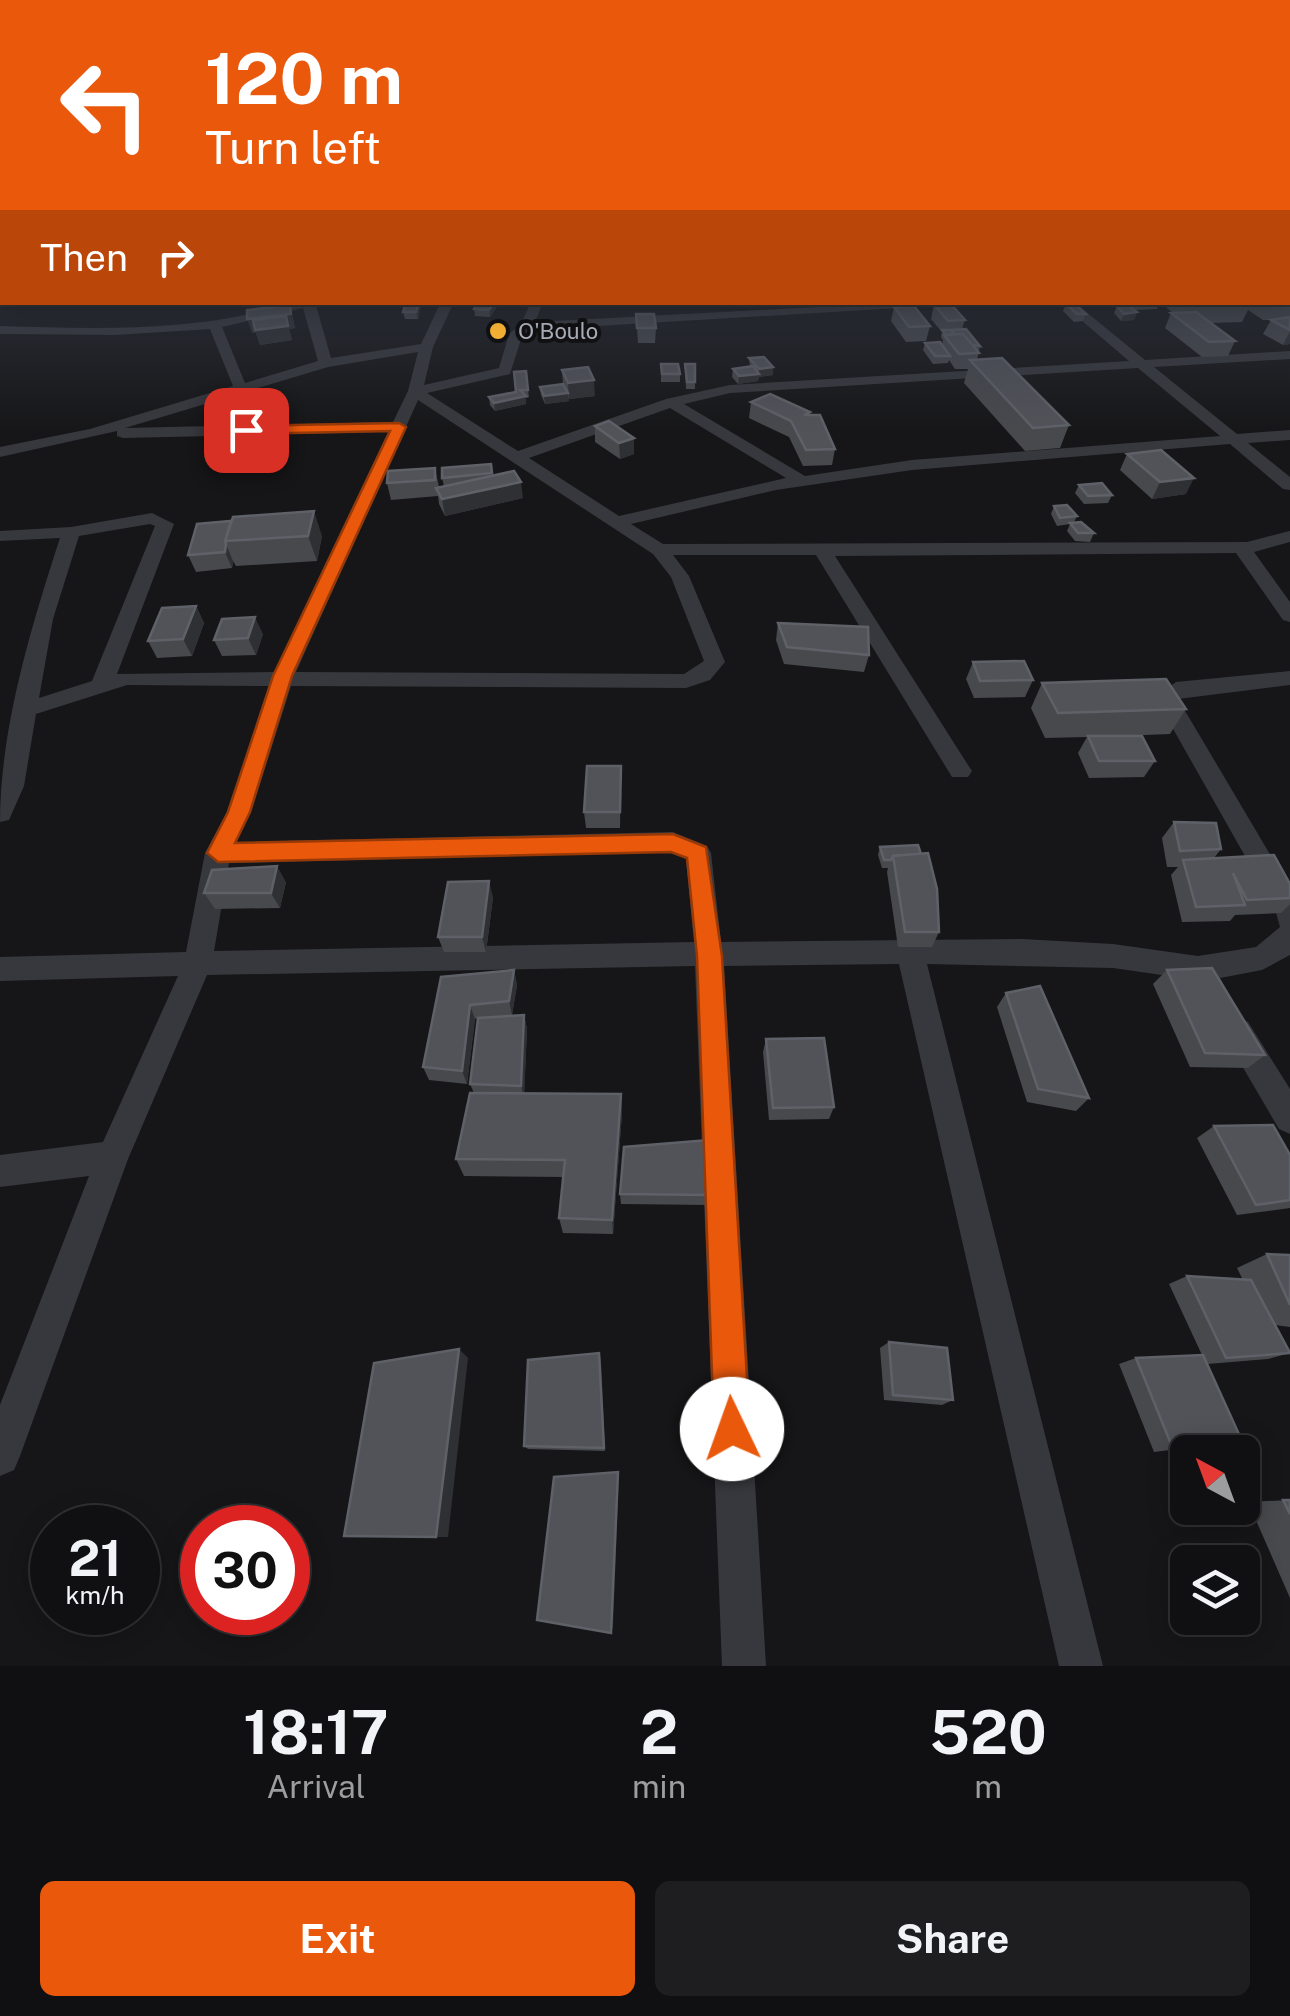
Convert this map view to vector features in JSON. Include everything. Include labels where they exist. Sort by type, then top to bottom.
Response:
[{"type":"street","points":[[0,330],[79,333],[214,322],[299,305]]},
{"type":"street","points":[[310,305],[326,363]]},
{"type":"street","points":[[0,1456],[113,1157],[198,962],[218,853],[239,812],[282,676],[416,391],[426,347],[447,305]]},
{"type":"street","points":[[416,391],[505,372],[516,334],[527,326],[536,305]]},
{"type":"street","points":[[527,326],[879,305]]},
{"type":"street","points":[[1070,305],[1290,486]]},
{"type":"street","points":[[214,322],[240,387]]},
{"type":"street","points":[[0,452],[93,434],[326,363],[426,347]]},
{"type":"street","points":[[513,458],[671,402],[795,382],[1290,356]]},
{"type":"street","points":[[25,710],[126,678],[686,681],[715,662],[680,576],[658,550],[416,391]]},
{"type":"street","points":[[671,402],[802,481]]},
{"type":"street","points":[[93,434],[399,427]]},
{"type":"street","points":[[616,522],[802,481],[912,464],[1290,435]]},
{"type":"street","points":[[0,536],[70,532],[152,518],[165,524],[102,684]]},
{"type":"street","points":[[0,813],[44,619],[70,532]]},
{"type":"street","points":[[658,550],[821,548],[927,554],[1188,544],[1244,552],[1290,536]]},
{"type":"street","points":[[821,548],[960,771]]},
{"type":"street","points":[[1244,552],[1290,616]]},
{"type":"street","points":[[1290,678],[1176,689],[1166,697],[1288,908],[1290,919]]},
{"type":"street","points":[[218,853],[673,842],[698,853],[709,956],[744,1666]]},
{"type":"street","points":[[0,969],[198,962],[1022,951],[1198,968],[1260,959],[1287,942],[1290,935]]},
{"type":"street","points":[[912,954],[1081,1666]]},
{"type":"street","points":[[1198,968],[1290,1118]]},
{"type":"street","points":[[0,1171],[113,1157]]},
{"type":"building","points":[[290,305],[291,314],[247,319],[247,310]]},
{"type":"building","points":[[405,305],[418,305],[416,312],[403,312]]},
{"type":"building","points":[[476,305],[492,305],[489,310],[474,309]]},
{"type":"building","points":[[935,305],[952,305],[965,320],[948,321]]},
{"type":"building","points":[[1067,305],[1076,305],[1086,314],[1077,314]]},
{"type":"building","points":[[1128,305],[1137,312],[1124,314],[1117,306]]},
{"type":"building","points":[[914,306],[930,326],[909,327],[894,307]]},
{"type":"building","points":[[1196,312],[1235,341],[1209,342],[1171,313]]},
{"type":"building","points":[[636,314],[654,314],[656,328],[637,328]]},
{"type":"building","points":[[286,316],[288,326],[255,330],[253,320]]},
{"type":"building","points":[[1290,317],[1290,330],[1271,320]]},
{"type":"building","points":[[966,329],[980,346],[972,345],[963,334],[954,334],[953,330]]},
{"type":"building","points":[[963,334],[979,353],[959,354],[944,335]]},
{"type":"building","points":[[940,342],[950,356],[935,356],[925,343]]},
{"type":"building","points":[[764,357],[773,367],[759,369],[749,358]]},
{"type":"building","points":[[1002,358],[1069,425],[1033,428],[970,360]]},
{"type":"building","points":[[661,364],[678,364],[680,374],[662,374]]},
{"type":"building","points":[[685,364],[695,364],[695,382],[687,382]]},
{"type":"building","points":[[753,366],[759,374],[739,376],[733,369]]},
{"type":"building","points":[[588,367],[594,380],[568,383],[562,370]]},
{"type":"building","points":[[526,371],[528,390],[520,390],[526,396],[494,403],[489,397],[516,392],[514,372]]},
{"type":"building","points":[[563,384],[568,393],[544,396],[540,387]]},
{"type":"building","points":[[770,394],[810,412],[804,415],[820,415],[835,449],[806,450],[791,421],[751,402]]},
{"type":"building","points":[[609,421],[634,438],[619,443],[595,426]]},
{"type":"building","points":[[1161,450],[1194,478],[1160,482],[1127,454]]},
{"type":"building","points":[[491,464],[492,473],[442,478],[442,468]]},
{"type":"building","points":[[435,468],[435,480],[387,483],[388,471]]},
{"type":"building","points":[[514,471],[521,482],[442,499],[436,488]]},
{"type":"building","points":[[1102,483],[1112,495],[1088,496],[1079,485]]},
{"type":"building","points":[[1067,505],[1077,516],[1060,518],[1054,506]]},
{"type":"building","points":[[314,511],[308,536],[225,541],[233,517]]},
{"type":"building","points":[[231,521],[225,552],[188,555],[197,524]]},
{"type":"building","points":[[1081,522],[1094,533],[1078,533],[1070,523]]},
{"type":"building","points":[[196,606],[183,639],[148,641],[162,608]]},
{"type":"building","points":[[255,617],[248,638],[214,640],[222,619]]},
{"type":"building","points":[[778,623],[868,627],[869,655],[787,647]]},
{"type":"building","points":[[1024,661],[1033,680],[980,681],[973,662]]},
{"type":"building","points":[[1166,679],[1186,709],[1058,713],[1042,683]]},
{"type":"building","points":[[1088,736],[1142,736],[1155,761],[1099,761]]},
{"type":"building","points":[[587,766],[621,766],[620,812],[584,812]]},
{"type":"building","points":[[1174,822],[1216,823],[1221,849],[1180,851]]},
{"type":"building","points":[[918,845],[921,854],[893,856],[891,860],[884,860],[880,847]]},
{"type":"building","points":[[928,853],[937,889],[939,932],[905,932],[893,856]]},
{"type":"building","points":[[1274,855],[1290,884],[1290,898],[1247,900],[1233,873],[1245,905],[1196,907],[1183,860]]},
{"type":"building","points":[[277,866],[271,893],[204,893],[212,870]]},
{"type":"building","points":[[489,881],[482,937],[438,937],[448,882]]},
{"type":"building","points":[[1212,968],[1265,1055],[1205,1053],[1167,970]]},
{"type":"building","points":[[514,970],[509,1001],[470,1005],[462,1071],[423,1067],[441,977]]},
{"type":"building","points":[[1040,986],[1089,1098],[1038,1089],[1006,993]]},
{"type":"building","points":[[524,1015],[521,1086],[470,1084],[478,1018]]},
{"type":"building","points":[[824,1038],[834,1107],[773,1108],[766,1039]]},
{"type":"building","points":[[470,1093],[621,1094],[612,1220],[559,1218],[565,1160],[456,1159]]},
{"type":"building","points":[[1273,1125],[1290,1155],[1290,1200],[1256,1205],[1214,1126]]},
{"type":"building","points":[[708,1140],[711,1195],[620,1194],[624,1147]]},
{"type":"building","points":[[1267,1254],[1290,1255],[1290,1305]]},
{"type":"building","points":[[1187,1276],[1251,1280],[1290,1353],[1226,1358]]},
{"type":"building","points":[[889,1342],[947,1348],[953,1400],[893,1395]]},
{"type":"building","points":[[459,1349],[436,1537],[344,1536],[374,1363]]},
{"type":"building","points":[[599,1353],[604,1448],[524,1446],[528,1360]]},
{"type":"building","points":[[1203,1355],[1239,1435],[1170,1435],[1170,1442],[1136,1358]]},
{"type":"building","points":[[618,1472],[611,1633],[537,1620],[554,1477]]},
{"type":"place","name":"O'Boulo","points":[[498,331]]},
{"type":"route","points":[[246,430],[399,427],[282,676],[239,812],[218,853],[673,842],[698,853],[709,956],[732,1429]]}]
